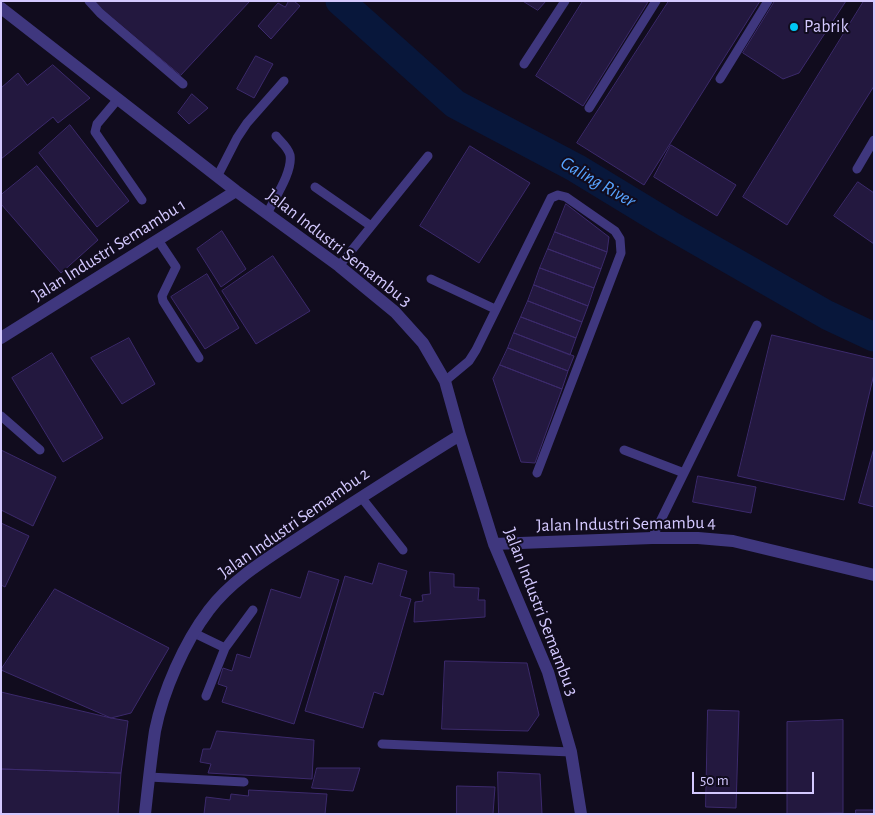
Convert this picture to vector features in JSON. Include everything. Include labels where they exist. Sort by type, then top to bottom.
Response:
[{"type":"street","name":"Jalan Industri Semambu 3","points":[[1,8],[217,177],[339,266],[395,312],[423,343],[445,381],[494,544],[548,672],[571,752],[581,814]]},
{"type":"street","name":"Jalan Industri Semambu 1","points":[[1,338],[236,191]]},
{"type":"street","name":"Jalan Industri Semambu 2","points":[[146,814],[156,730],[163,700],[176,668],[194,633],[220,596],[256,566],[460,435]]},
{"type":"street","name":"Jalan Industri Semambu 4","points":[[494,544],[698,538],[733,541],[874,575]]},
{"type":"lane","points":[[89,1],[100,13],[183,84]]},
{"type":"lane","points":[[524,64],[565,1]]},
{"type":"lane","points":[[588,108],[656,1]]},
{"type":"lane","points":[[720,79],[768,1]]},
{"type":"lane","points":[[217,177],[242,131],[284,81]]},
{"type":"lane","points":[[118,99],[97,124],[95,132],[142,200]]},
{"type":"lane","points":[[267,214],[290,168],[290,155],[287,148],[276,136]]},
{"type":"lane","points":[[857,168],[874,140]]},
{"type":"lane","points":[[339,266],[428,156]]},
{"type":"lane","points":[[315,187],[371,226]]},
{"type":"lane","points":[[445,381],[469,360],[476,350],[551,198],[558,195],[566,197],[615,231],[620,239],[621,253],[537,473]]},
{"type":"lane","points":[[158,240],[176,267],[162,296],[163,301],[199,358]]},
{"type":"lane","points":[[431,279],[495,309]]},
{"type":"lane","points":[[652,538],[756,325]]},
{"type":"lane","points":[[1,416],[40,450]]},
{"type":"lane","points":[[624,450],[684,473]]},
{"type":"lane","points":[[361,497],[403,550]]},
{"type":"lane","points":[[206,696],[225,648],[253,610]]},
{"type":"lane","points":[[194,633],[225,648]]},
{"type":"lane","points":[[382,744],[571,752]]},
{"type":"lane","points":[[149,777],[244,782]]},
{"type":"building","points":[[92,1],[250,1],[181,75]]},
{"type":"building","points":[[289,1],[294,1],[300,6],[271,39],[258,26],[278,3],[285,7]]},
{"type":"building","points":[[523,1],[546,1],[538,10]]},
{"type":"building","points":[[583,1],[648,2],[583,106],[536,76]]},
{"type":"building","points":[[669,1],[760,1],[644,185],[577,143]]},
{"type":"building","name":"Pabrik","points":[[775,1],[846,1],[799,73],[783,79],[743,53]]},
{"type":"building","points":[[864,1],[874,1],[874,86],[787,225],[743,197]]},
{"type":"building","points":[[256,56],[273,64],[254,98],[237,89]]},
{"type":"building","points":[[53,65],[90,98],[58,123],[53,117],[1,159],[1,88],[18,73],[27,85]]},
{"type":"building","points":[[192,94],[208,108],[189,124],[178,113]]},
{"type":"building","points":[[70,125],[129,201],[97,227],[39,153]]},
{"type":"building","points":[[671,145],[736,185],[717,216],[654,177]]},
{"type":"building","points":[[470,146],[530,183],[479,263],[420,226]]},
{"type":"building","points":[[37,166],[98,240],[61,273],[1,204],[1,195]]},
{"type":"building","points":[[858,182],[874,193],[874,244],[834,216]]},
{"type":"building","points":[[566,204],[609,237],[607,252],[555,232]]},
{"type":"building","points":[[222,231],[246,269],[221,287],[197,249]]},
{"type":"building","points":[[555,232],[607,252],[601,269],[548,249]]},
{"type":"building","points":[[548,249],[601,269],[594,288],[540,268]]},
{"type":"building","points":[[273,256],[310,311],[256,344],[222,291]]},
{"type":"building","points":[[540,268],[594,288],[588,306],[534,285]]},
{"type":"building","points":[[207,274],[239,328],[205,349],[171,297]]},
{"type":"building","points":[[534,285],[588,306],[582,322],[528,301]]},
{"type":"building","points":[[528,301],[582,322],[576,338],[521,317]]},
{"type":"building","points":[[521,317],[576,338],[570,355],[514,333]]},
{"type":"building","points":[[514,333],[574,356],[568,371],[508,348]]},
{"type":"building","points":[[772,335],[874,359],[874,374],[844,500],[738,476]]},
{"type":"building","points":[[129,338],[155,384],[122,404],[91,358]]},
{"type":"building","points":[[508,348],[568,371],[562,389],[500,365]]},
{"type":"building","points":[[52,353],[103,438],[63,462],[12,378]]},
{"type":"building","points":[[500,365],[562,389],[535,463],[521,462],[493,379]]},
{"type":"building","points":[[874,448],[874,507],[859,503]]},
{"type":"building","points":[[1,450],[56,477],[33,526],[1,510]]},
{"type":"building","points":[[698,476],[756,487],[751,513],[693,502]]},
{"type":"building","points":[[1,523],[29,536],[5,587],[1,585]]},
{"type":"building","points":[[379,563],[407,571],[400,596],[411,599],[383,695],[374,692],[363,728],[305,711],[345,576],[372,584]]},
{"type":"building","points":[[309,571],[339,580],[294,724],[222,702],[227,687],[218,684],[223,668],[232,671],[237,654],[250,658],[271,589],[300,598]]},
{"type":"building","points":[[430,572],[454,574],[454,587],[479,588],[478,600],[485,600],[485,617],[414,622],[415,602],[423,601],[422,595],[430,594]]},
{"type":"building","points":[[55,589],[169,648],[131,713],[111,718],[1,670]]},
{"type":"building","points":[[445,661],[527,663],[539,715],[528,731],[442,729]]},
{"type":"building","points":[[1,692],[128,721],[121,773],[1,769]]},
{"type":"building","points":[[708,710],[739,711],[736,808],[706,807]]},
{"type":"building","points":[[843,720],[843,813],[787,814],[787,722]]},
{"type":"building","points":[[217,731],[314,740],[312,779],[208,773],[211,764],[200,762],[203,749],[210,749]]},
{"type":"building","points":[[317,768],[360,768],[353,791],[312,788]]},
{"type":"building","points":[[1,769],[121,773],[118,814],[1,814]]},
{"type":"building","points":[[498,772],[540,774],[542,814],[499,814]]},
{"type":"building","points":[[457,786],[495,787],[493,814],[457,814]]},
{"type":"building","points":[[249,790],[327,794],[325,814],[204,814],[206,797],[230,800],[231,794],[248,796]]},
{"type":"building","points":[[856,810],[874,810],[874,814],[856,814]]},
{"type":"waterway","name":"Galing River","points":[[340,1],[455,104],[576,168],[668,224],[827,315],[874,337]]},
{"type":"place","name":"Pabrik","points":[[794,27]]}]
